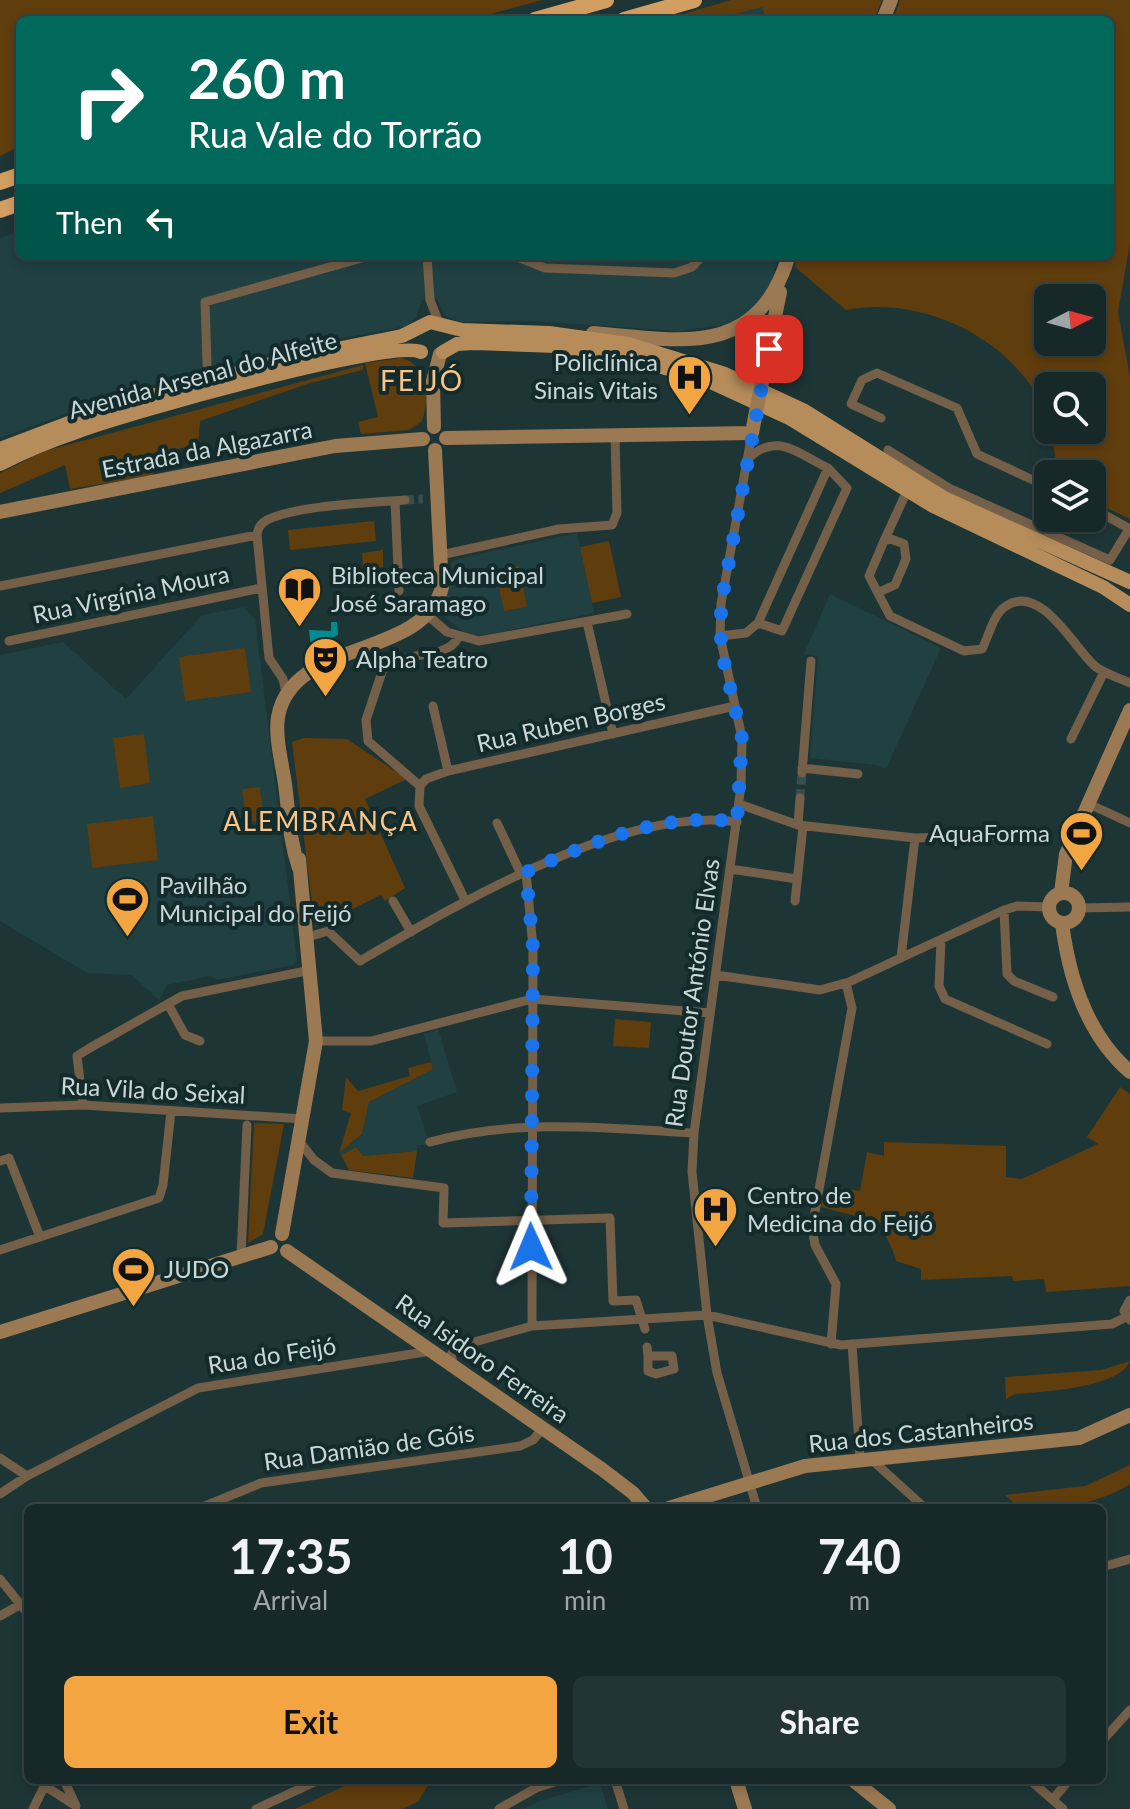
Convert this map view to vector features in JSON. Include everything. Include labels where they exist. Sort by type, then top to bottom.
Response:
[{"type":"highway","points":[[549,16],[606,0]]},
{"type":"highway","points":[[638,16],[694,0]]},
{"type":"main road","points":[[433,381],[415,340],[420,326],[440,324],[462,330],[684,340],[719,336],[740,327],[766,305],[776,290],[787,260]]},
{"type":"main road","points":[[446,438],[752,433],[787,260]]},
{"type":"main road","points":[[434,427],[433,381],[449,340],[440,324]]},
{"type":"main road","name":"Avenida Arsenal do Alfeite","points":[[0,449],[65,421],[133,400],[314,353],[402,336],[420,326]]},
{"type":"main road","points":[[499,330],[628,344],[735,378],[828,425],[944,498],[1130,582]]},
{"type":"main road","points":[[422,353],[442,353],[467,343],[541,345],[618,355],[677,370],[732,390],[791,419],[907,491],[1103,587],[1130,605]]},
{"type":"main road","name":"Avenida Arsenal do Alfeite","points":[[0,464],[78,431],[178,402],[356,357],[403,348],[422,353]]},
{"type":"main road","points":[[434,427],[444,431],[446,438],[445,445],[435,450],[427,447],[423,439],[426,431],[434,427]]},
{"type":"main road","name":"Estrada da Algazarra","points":[[0,512],[335,446],[423,439]]},
{"type":"main road","points":[[282,1234],[316,1041],[296,823],[287,798],[279,716],[293,682],[408,629],[427,610],[441,560],[430,498],[435,450]]},
{"type":"main road","points":[[280,747],[291,706],[293,682]]},
{"type":"main road","points":[[1061,893],[1072,894],[1080,908],[1076,917],[1062,923],[1054,919],[1050,907],[1061,893],[1066,854],[1130,710]]},
{"type":"main road","points":[[1062,923],[1070,970],[1086,1012],[1104,1042],[1130,1072]]},
{"type":"main road","points":[[271,1247],[274,1236],[282,1234]]},
{"type":"main road","points":[[271,1247],[278,1253],[287,1251],[289,1241],[282,1234]]},
{"type":"main road","points":[[0,1332],[271,1247]]},
{"type":"main road","name":"Rua Isidoro Ferreira","points":[[287,1251],[543,1428],[633,1493],[643,1504]]},
{"type":"main road","name":"Rua dos Castanheiros","points":[[681,1504],[805,1466],[1079,1438],[1130,1415]]},
{"type":"main road","points":[[737,1784],[745,1809]]},
{"type":"main road","points":[[870,1787],[889,1809]]},
{"type":"street","points":[[207,364],[205,302],[355,260]]},
{"type":"street","points":[[427,260],[429,293],[440,324]]},
{"type":"street","points":[[525,260],[545,268],[674,273],[692,267],[698,260]]},
{"type":"street","points":[[420,326],[429,293]]},
{"type":"street","points":[[881,418],[851,404],[862,380],[877,373],[957,408],[977,454],[1034,480]]},
{"type":"street","name":"Rua Doutor António Elvas","points":[[752,433],[721,604],[720,636],[743,754],[739,804],[694,1133],[692,1172],[707,1315],[717,1373],[756,1504]]},
{"type":"street","points":[[441,560],[559,529],[612,525],[617,513],[615,436]]},
{"type":"street","points":[[746,461],[766,444],[778,444],[828,468],[847,488],[782,631],[758,623]]},
{"type":"street","points":[[888,450],[949,488],[1110,560],[1130,529],[1106,516]]},
{"type":"street","points":[[720,636],[746,633],[758,623],[828,468]]},
{"type":"street","points":[[907,491],[869,576],[890,616],[964,651],[974,652],[982,649],[1006,606],[1017,601],[1028,604],[1062,625],[1088,659],[1104,672],[1130,683]]},
{"type":"street","points":[[293,682],[269,658],[261,588],[259,526],[270,519],[400,500],[399,591]]},
{"type":"street","points":[[0,586],[257,535]]},
{"type":"street","points":[[879,592],[895,585],[906,559],[904,544],[891,539],[884,541]]},
{"type":"street","name":"Rua Virgínia Moura","points":[[9,641],[261,588]]},
{"type":"street","points":[[427,610],[458,638],[479,641],[627,614]]},
{"type":"street","points":[[587,622],[613,734]]},
{"type":"street","points":[[458,638],[446,650],[404,656],[384,666],[366,720],[368,741],[420,786],[419,806],[465,900]]},
{"type":"street","points":[[811,661],[802,771],[858,774]]},
{"type":"street","points":[[1071,739],[1104,672]]},
{"type":"street","points":[[433,706],[448,771]]},
{"type":"street","name":"Rua Ruben Borges","points":[[420,786],[426,779],[448,771],[735,706]]},
{"type":"street","points":[[795,901],[800,798]]},
{"type":"street","points":[[739,804],[801,825],[915,838],[1030,834]]},
{"type":"street","points":[[1089,804],[1130,823]]},
{"type":"street","points":[[308,937],[328,931],[360,961],[465,900],[523,873],[661,824],[704,818],[737,822]]},
{"type":"street","points":[[497,823],[523,873],[533,925],[532,1326]]},
{"type":"street","points":[[901,958],[915,838]]},
{"type":"street","points":[[730,869],[797,879]]},
{"type":"street","points":[[393,901],[411,932]]},
{"type":"street","points":[[716,975],[820,990],[846,983],[1004,910],[1017,906],[1050,907]]},
{"type":"street","points":[[1080,908],[1130,907]]},
{"type":"street","points":[[1004,910],[1007,974],[1014,981],[1053,997]]},
{"type":"street","points":[[941,940],[939,986],[945,999],[1047,1044]]},
{"type":"street","points":[[83,1105],[77,1056],[182,996],[311,970]]},
{"type":"street","points":[[831,1344],[837,1289],[815,1245],[812,1228],[852,1008],[846,983]]},
{"type":"street","points":[[316,1041],[371,1041],[532,999],[710,1013]]},
{"type":"street","points":[[168,1004],[185,1035],[200,1041]]},
{"type":"street","name":"Rua Vila do Seixal","points":[[0,1108],[83,1105],[304,1119]]},
{"type":"street","points":[[0,1250],[159,1198],[171,1111]]},
{"type":"street","points":[[241,1256],[247,1125]]},
{"type":"street","points":[[430,1142],[484,1130],[531,1128],[694,1133]]},
{"type":"street","points":[[299,1141],[314,1160],[332,1173],[444,1188],[443,1223],[610,1218],[613,1301],[636,1300],[645,1324]]},
{"type":"street","points":[[0,1161],[9,1158],[40,1237]]},
{"type":"street","points":[[455,1367],[451,1355],[456,1347],[532,1326],[645,1324],[707,1315],[831,1344],[852,1344],[1112,1324],[1128,1319],[1124,1308],[1130,1300]]},
{"type":"street","points":[[852,1344],[865,1458],[920,1504]]},
{"type":"street","name":"Rua do Feijó","points":[[0,1494],[27,1476],[198,1388],[433,1351]]},
{"type":"street","name":"Rua Damião de Góis","points":[[210,1504],[261,1483],[520,1446],[533,1440],[543,1428]]},
{"type":"street","points":[[0,1458],[27,1476]]},
{"type":"street","points":[[633,1493],[636,1504]]},
{"type":"street","points":[[1106,1566],[1130,1559]]},
{"type":"street","points":[[0,1579],[24,1601]]},
{"type":"street","points":[[0,1616],[24,1603]]},
{"type":"street","points":[[1106,1737],[1130,1710]]},
{"type":"street","points":[[33,1809],[46,1784]]},
{"type":"street","points":[[47,1784],[77,1808]]},
{"type":"street","points":[[66,1784],[77,1808]]},
{"type":"street","points":[[256,1809],[310,1784]]},
{"type":"street","points":[[499,1809],[535,1784]]},
{"type":"street","points":[[616,1784],[624,1809]]},
{"type":"street","points":[[1035,1784],[1063,1809]]},
{"type":"street","points":[[1053,1799],[1066,1784]]},
{"type":"shaded area","points":[[0,0],[542,0],[484,16],[16,16],[16,148],[0,156]]},
{"type":"shaded area","points":[[731,0],[882,0],[876,16],[765,16],[762,7],[727,16],[677,16]]},
{"type":"shaded area","points":[[900,0],[1130,0],[1130,243],[1118,312],[1130,377],[1130,519],[1106,508],[1106,460],[1056,460],[1053,444],[1106,444],[1106,372],[1034,372],[1034,390],[995,348],[939,318],[909,310],[877,307],[846,310],[795,267],[796,260],[1114,260],[1114,16],[894,16]]},
{"type":"shaded area","points":[[762,6],[765,16],[726,16]]},
{"type":"shaded area","points":[[16,222],[16,260],[777,260],[772,282],[752,310],[729,324],[679,331],[532,321],[462,322],[445,316],[437,299],[422,300],[416,318],[407,326],[285,349],[120,394],[0,438],[0,238],[15,233],[13,223]]},
{"type":"shaded area","points":[[401,358],[417,368],[425,384],[426,402],[422,421],[409,430],[361,434],[358,422],[378,417],[365,363]]},
{"type":"shaded area","points":[[363,365],[363,370],[310,383],[200,421],[198,445],[149,454],[153,476],[70,489],[65,465],[0,493],[0,473],[45,451]]},
{"type":"shaded area","points":[[374,521],[376,541],[290,550],[288,530]]},
{"type":"shaded area","points":[[577,533],[594,613],[480,636],[466,634],[440,613],[451,563],[457,559]]},
{"type":"shaded area","points":[[609,541],[621,597],[592,603],[580,547]]},
{"type":"shaded area","points":[[383,550],[383,567],[363,569],[362,553]]},
{"type":"shaded area","points":[[519,566],[527,607],[504,611],[496,571]]},
{"type":"shaded area","points":[[830,594],[941,648],[886,769],[876,765],[810,758],[818,656],[804,654]]},
{"type":"shaded area","points":[[244,607],[255,619],[297,960],[293,965],[217,980],[210,976],[167,985],[159,1000],[132,975],[87,973],[0,921],[0,655],[63,642],[126,699],[202,615]]},
{"type":"shaded area","points":[[245,648],[251,692],[185,701],[179,657]]},
{"type":"shaded area","points":[[144,734],[150,783],[120,788],[113,738]]},
{"type":"shaded area","points":[[304,738],[347,739],[407,779],[365,799],[405,888],[385,901],[381,895],[315,927],[292,742]]},
{"type":"shaded area","points":[[260,787],[264,820],[246,822],[242,789]]},
{"type":"shaded area","points":[[153,816],[158,860],[92,868],[87,824]]},
{"type":"shaded area","points":[[615,1019],[651,1022],[649,1048],[613,1046]]},
{"type":"shaded area","points":[[438,1029],[457,1092],[417,1106],[430,1145],[418,1145],[417,1151],[363,1156],[356,1147],[341,1155],[339,1153],[362,1134],[369,1102],[433,1069],[424,1034]]},
{"type":"shaded area","points":[[431,1062],[433,1069],[369,1102],[362,1134],[339,1153],[351,1113],[342,1110],[346,1077],[358,1091],[410,1076],[408,1068]]},
{"type":"shaded area","points":[[1120,1087],[1130,1094],[1130,1286],[1046,1292],[1044,1279],[1013,1281],[1012,1276],[921,1280],[921,1269],[896,1261],[883,1223],[821,1207],[823,1194],[833,1196],[835,1187],[860,1191],[867,1152],[884,1156],[884,1142],[1006,1146],[1006,1177],[1022,1179],[1098,1144],[1087,1137]]},
{"type":"shaded area","points":[[254,1123],[284,1124],[263,1234],[248,1243]]},
{"type":"shaded area","points":[[356,1147],[363,1156],[417,1151],[413,1178],[349,1170],[341,1155]]},
{"type":"shaded area","points":[[1130,1361],[1123,1370],[1096,1383],[1015,1394],[1006,1399],[1005,1377],[1101,1370]]},
{"type":"shaded area","points":[[1130,1465],[1130,1484],[1090,1501],[1015,1504],[1005,1495],[1085,1486]]},
{"type":"shaded area","points":[[348,1784],[429,1784],[418,1802],[401,1809],[295,1809]]},
{"type":"shaded area","points":[[600,1784],[608,1809],[523,1809]]},
{"type":"water","points":[[331,622],[337,622],[338,635],[311,647],[309,630],[331,631]]},
{"type":"tunnel","points":[[405,500],[423,499]]},
{"type":"tunnel","points":[[800,798],[802,773]]},
{"type":"place","name":"Policlínica Sinais Vitais","points":[[689,416]]},
{"type":"place","name":"Biblioteca Municipal José Saramago","points":[[300,629]]},
{"type":"place","name":"Alpha Teatro","points":[[325,699]]},
{"type":"place","name":"AquaForma","points":[[1081,873]]},
{"type":"place","name":"Pavilhão Municipal do Feijó","points":[[128,939]]},
{"type":"place","name":"Centro de Medicina do Feijó","points":[[716,1249]]},
{"type":"place","name":"JUDO","points":[[133,1309]]},
{"type":"district","name":"FEIJÓ","points":[[422,381]]},
{"type":"district","name":"ALEMBRANÇA","points":[[321,822]]},
{"type":"route","points":[[531,1247],[533,925],[526,872],[661,824],[704,818],[737,822],[743,769],[742,738],[721,649],[721,604],[769,349]]}]
